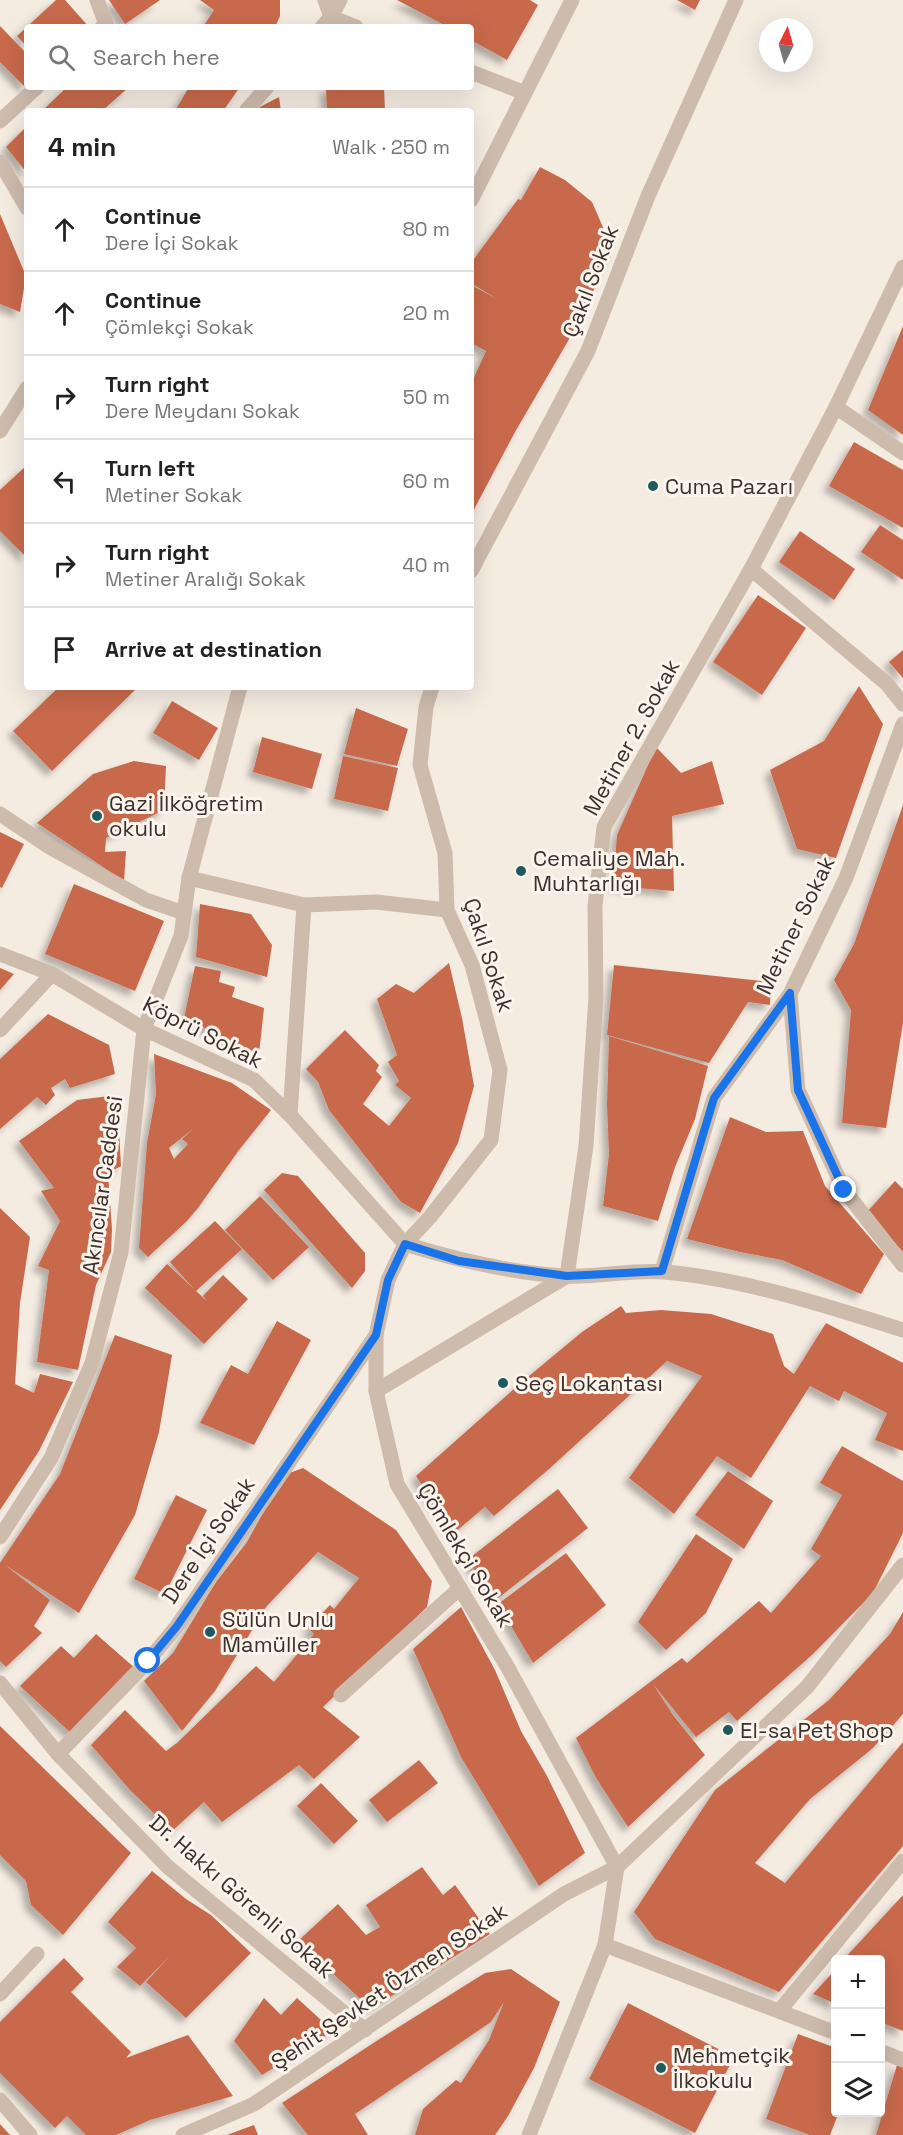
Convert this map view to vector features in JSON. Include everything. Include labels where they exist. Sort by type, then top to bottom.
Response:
[{"type":"street","points":[[97,0],[106,24]]},
{"type":"street","points":[[325,0],[326,22]]},
{"type":"street","points":[[326,22],[340,0]]},
{"type":"street","points":[[474,194],[572,0]]},
{"type":"street","name":"Çakıl Sokak","points":[[474,565],[588,351],[648,196],[736,0]]},
{"type":"street","points":[[474,73],[525,93]]},
{"type":"street","points":[[0,121],[34,90]]},
{"type":"street","points":[[249,108],[264,90]]},
{"type":"street","points":[[1,169],[24,204]]},
{"type":"street","name":"Metiner 2. Sokak","points":[[567,1276],[586,1146],[596,997],[594,906],[604,826],[751,569],[836,407],[903,267]]},
{"type":"street","points":[[0,431],[24,393]]},
{"type":"street","points":[[836,407],[903,453]]},
{"type":"street","points":[[751,569],[886,684],[903,704]]},
{"type":"street","name":"Akıncılar Caddesi","points":[[0,1537],[51,1458],[92,1363],[121,1252],[144,1029],[181,936],[189,878],[239,690]]},
{"type":"street","name":"Çakıl Sokak","points":[[405,1244],[430,1217],[491,1140],[500,1070],[472,964],[447,910],[445,853],[420,765],[426,707],[431,690]]},
{"type":"street","name":"Metiner Sokak","points":[[662,1271],[714,1098],[790,993],[846,878],[903,724]]},
{"type":"street","points":[[0,813],[51,848],[146,900],[184,913]]},
{"type":"street","points":[[189,878],[304,905],[376,902],[447,910]]},
{"type":"street","points":[[290,1115],[304,905]]},
{"type":"street","name":"Köprü Sokak","points":[[0,954],[52,974],[144,1029],[254,1080],[290,1115],[405,1244]]},
{"type":"street","points":[[0,1030],[52,974]]},
{"type":"street","points":[[790,993],[798,1090],[844,1190],[903,1265]]},
{"type":"street","points":[[405,1244],[459,1261],[567,1276],[662,1271],[700,1276],[820,1303],[903,1330]]},
{"type":"street","name":"Çömlekçi Sokak","points":[[405,1244],[388,1280],[376,1335],[376,1391],[397,1484],[507,1666],[617,1867]]},
{"type":"street","points":[[376,1391],[567,1276]]},
{"type":"street","name":"Dere İçi Sokak","points":[[58,1754],[148,1661],[177,1626],[376,1335]]},
{"type":"street","name":"Şehit Şevket Özmen Sokak","points":[[183,2135],[254,2104],[564,1894],[617,1867],[807,1687],[903,1565]]},
{"type":"street","points":[[341,1695],[460,1588]]},
{"type":"street","name":"Dr. Hakkı Görenli Sokak","points":[[0,1683],[58,1754],[168,1867],[365,2030]]},
{"type":"street","points":[[780,2010],[903,1862]]},
{"type":"street","points":[[529,2135],[605,1945],[617,1867]]},
{"type":"street","points":[[605,1945],[831,2031]]},
{"type":"street","points":[[0,1994],[37,1954]]},
{"type":"street","points":[[885,2053],[903,2060]]},
{"type":"street","points":[[0,2100],[30,2135]]},
{"type":"building","points":[[56,0],[65,0],[86,24],[30,24]]},
{"type":"building","points":[[109,0],[160,0],[125,24]]},
{"type":"building","points":[[200,0],[280,0],[280,16],[276,24],[205,24],[214,10]]},
{"type":"building","points":[[397,0],[530,0],[538,5],[507,60],[474,42],[474,24],[442,24]]},
{"type":"building","points":[[677,0],[700,0],[695,10]]},
{"type":"building","points":[[0,26],[24,51],[24,86],[0,62]]},
{"type":"building","points":[[24,30],[24,44],[17,36]]},
{"type":"building","points":[[64,90],[126,90],[105,108],[45,108]]},
{"type":"building","points":[[187,90],[238,90],[225,108],[177,108]]},
{"type":"building","points":[[326,90],[384,90],[385,108],[327,108]]},
{"type":"building","points":[[279,97],[281,108],[260,107]]},
{"type":"building","points":[[24,129],[24,169],[6,147]]},
{"type":"building","points":[[540,167],[565,180],[592,202],[609,241],[612,254],[568,341],[515,432],[474,509],[474,377],[486,351],[474,345],[474,287],[497,299],[474,285],[474,259],[518,199],[521,200]]},
{"type":"building","points":[[0,214],[24,271],[24,288],[20,312],[0,304]]},
{"type":"building","points":[[903,326],[903,435],[868,410]]},
{"type":"building","points":[[854,442],[903,470],[903,528],[829,486]]},
{"type":"building","points":[[24,468],[24,555],[0,531],[0,490]]},
{"type":"building","points":[[880,525],[903,540],[903,580],[861,552]]},
{"type":"building","points":[[800,531],[855,569],[834,600],[779,562]]},
{"type":"building","points":[[758,595],[806,628],[762,695],[713,662]]},
{"type":"building","points":[[903,650],[903,678],[889,662]]},
{"type":"building","points":[[859,686],[883,724],[836,858],[797,849],[770,770],[824,741]]},
{"type":"building","points":[[56,690],[135,690],[52,771],[13,731]]},
{"type":"building","points":[[172,701],[218,728],[199,760],[153,733]]},
{"type":"building","points":[[356,708],[408,729],[397,766],[344,754]]},
{"type":"building","points":[[262,737],[322,754],[312,789],[253,772]]},
{"type":"building","points":[[656,747],[681,773],[712,761],[724,804],[672,816],[674,891],[613,886],[617,835]]},
{"type":"building","points":[[343,756],[398,768],[388,811],[334,799]]},
{"type":"building","name":"Gazi İlköğretim okulu","points":[[134,761],[166,766],[164,810],[106,838],[105,852],[126,851],[124,881],[37,823],[93,774]]},
{"type":"building","points":[[903,805],[903,1023],[886,1128],[842,1123],[851,1010],[834,980],[854,944]]},
{"type":"building","points":[[0,832],[24,844],[2,888],[0,887]]},
{"type":"building","points":[[74,884],[164,921],[135,991],[45,954]]},
{"type":"building","points":[[200,904],[251,914],[272,945],[267,977],[196,957]]},
{"type":"building","points":[[449,963],[474,1086],[458,1143],[420,1213],[401,1202],[329,1110],[318,1082],[306,1069],[345,1030],[379,1065],[376,1071],[382,1077],[363,1104],[389,1126],[411,1098],[395,1085],[399,1081],[388,1062],[397,1055],[377,999],[396,984],[414,993]]},
{"type":"building","points":[[614,965],[771,982],[770,1005],[748,1002],[709,1063],[607,1035]]},
{"type":"building","points":[[195,966],[221,971],[219,982],[235,987],[232,997],[264,1008],[259,1054],[184,1018]]},
{"type":"building","points":[[0,968],[14,974],[0,990]]},
{"type":"building","points":[[48,1014],[109,1045],[115,1074],[70,1088],[65,1079],[51,1088],[55,1095],[46,1105],[37,1097],[0,1129],[0,1059]]},
{"type":"building","points":[[609,1036],[708,1066],[695,1119],[675,1167],[658,1221],[603,1206],[609,1154],[607,1104]]},
{"type":"building","points":[[154,1054],[232,1083],[271,1110],[198,1208],[148,1257],[139,1248],[147,1143],[156,1094]],"holes":[[[194,1128],[182,1139],[188,1144],[174,1159],[169,1148]]]},
{"type":"building","points":[[117,1095],[121,1166],[108,1173],[112,1229],[111,1252],[96,1285],[78,1370],[37,1362],[49,1270],[38,1266],[60,1221],[41,1191],[54,1188],[19,1141],[77,1100]]},
{"type":"building","points":[[730,1117],[766,1132],[803,1131],[825,1186],[884,1254],[861,1294],[782,1260],[687,1239]]},
{"type":"building","points":[[282,1173],[298,1176],[365,1253],[365,1271],[352,1288],[264,1190]]},
{"type":"building","points":[[895,1181],[903,1189],[903,1252],[867,1212]]},
{"type":"building","points":[[260,1196],[309,1247],[273,1280],[225,1230]]},
{"type":"building","points":[[0,1208],[30,1237],[20,1303],[15,1384],[34,1393],[40,1374],[73,1382],[39,1451],[0,1510]]},
{"type":"building","points":[[215,1221],[242,1249],[196,1291],[207,1301],[203,1296],[223,1275],[248,1299],[204,1344],[145,1288],[167,1264],[194,1289],[170,1262]]},
{"type":"building","points":[[621,1306],[626,1313],[661,1310],[711,1314],[773,1334],[784,1366],[794,1374],[826,1323],[903,1363],[903,1451],[875,1440],[887,1413],[844,1391],[839,1401],[810,1386],[751,1478],[717,1456],[674,1514],[629,1478],[702,1376],[667,1361],[494,1516],[485,1507],[454,1533],[416,1476],[582,1332]]},
{"type":"building","points":[[277,1321],[311,1340],[254,1445],[200,1423],[231,1365],[248,1374]]},
{"type":"building","points":[[115,1335],[172,1355],[159,1432],[135,1515],[79,1613],[5,1565],[50,1600],[34,1626],[42,1633],[6,1667],[0,1661],[0,1563],[60,1474]]},
{"type":"building","points":[[842,1446],[903,1481],[903,1533],[873,1593],[813,1654],[737,1721],[729,1712],[696,1737],[653,1684],[673,1715],[705,1755],[628,1827],[596,1778],[576,1738],[682,1658],[687,1663],[759,1601],[771,1613],[821,1556],[811,1549],[842,1495],[820,1483]]},
{"type":"building","points":[[303,1468],[396,1530],[432,1581],[427,1607],[323,1707],[360,1737],[314,1779],[299,1765],[222,1822],[204,1802],[172,1831],[130,1790],[91,1745],[125,1710],[166,1751],[256,1666],[274,1682],[314,1634],[308,1628],[330,1605],[334,1609],[359,1578],[318,1552],[266,1607],[215,1691],[182,1731],[144,1681],[173,1653],[216,1582],[247,1542],[284,1475]]},
{"type":"building","points":[[728,1471],[773,1501],[744,1549],[695,1515]]},
{"type":"building","points":[[558,1489],[588,1528],[497,1599],[467,1560]]},
{"type":"building","points":[[176,1495],[207,1510],[165,1594],[134,1579]]},
{"type":"building","points":[[696,1534],[733,1559],[706,1613],[666,1650],[638,1622]]},
{"type":"building","points":[[566,1553],[606,1605],[533,1663],[498,1604]]},
{"type":"building","points":[[461,1607],[495,1670],[521,1731],[547,1776],[585,1853],[539,1886],[461,1757],[413,1649]]},
{"type":"building","points":[[903,1612],[903,1714],[873,1748],[810,1799],[755,1863],[785,1883],[903,1742],[903,1846],[779,1992],[655,1939],[634,1912],[715,1790],[829,1700],[890,1634]]},
{"type":"building","points":[[96,1634],[136,1669],[73,1735],[20,1686],[61,1646],[74,1658]]},
{"type":"building","points":[[0,1726],[131,1853],[63,1935],[31,1905],[26,1881],[0,1855]]},
{"type":"building","points":[[419,1760],[438,1783],[387,1822],[369,1800]]},
{"type":"building","points":[[321,1783],[358,1821],[334,1844],[297,1806]]},
{"type":"building","points":[[422,1867],[443,1895],[455,1885],[490,1934],[371,2009],[298,1941],[338,1904],[366,1935],[380,1927],[366,1905]]},
{"type":"building","points":[[152,1871],[186,1899],[211,1915],[251,1953],[186,2018],[146,1982],[170,1956],[140,1986],[117,1967],[136,1948],[108,1922]]},
{"type":"building","points":[[903,1895],[903,2031],[885,2024],[885,1955],[848,1955]]},
{"type":"building","points":[[64,1958],[84,1979],[71,1992],[131,2052],[126,2058],[188,2035],[233,2096],[150,2120],[116,2135],[86,2135],[67,2116],[55,2128],[0,2073],[0,2022]]},
{"type":"building","points":[[511,1969],[560,2002],[534,2068],[495,2135],[415,2135],[423,2109],[456,2080],[461,2083],[489,2040],[504,2002],[491,2022],[355,2114],[368,2135],[308,2135],[282,2103],[485,1973]]},
{"type":"building","points":[[831,1974],[831,2002],[813,1994]]},
{"type":"building","points":[[264,1998],[281,2015],[297,1998],[333,2031],[262,2075],[234,2041]]},
{"type":"building","name":"Mehmetçik İlkokulu","points":[[628,2003],[734,2057],[695,2133],[589,2079]]},
{"type":"building","points":[[798,2034],[831,2046],[831,2117],[837,2117],[830,2135],[810,2135],[766,2119]]},
{"type":"building","points":[[897,2065],[903,2067],[903,2135],[876,2135],[881,2117],[885,2117],[885,2105]]},
{"type":"building","points":[[0,2124],[10,2135],[0,2135]]},
{"type":"building","points":[[254,2125],[258,2135],[227,2135]]},
{"type":"place","name":"Cuma Pazarı","points":[[653,486]]},
{"type":"place","name":"Gazi İlköğretim okulu","points":[[97,816]]},
{"type":"place","name":"Cemaliye Mah. Muhtarlığı","points":[[521,871]]},
{"type":"place","name":"Seç Lokantası","points":[[503,1383]]},
{"type":"place","name":"Sülün Unlu Mamüller","points":[[210,1632]]},
{"type":"place","name":"El-sa Pet Shop","points":[[728,1730]]},
{"type":"place","name":"Mehmetçik İlkokulu","points":[[661,2068]]},
{"type":"route","points":[[148,1661],[177,1626],[376,1335],[388,1280],[405,1244],[459,1261],[567,1276],[662,1271],[714,1098],[790,993],[798,1090],[844,1190]]}]
